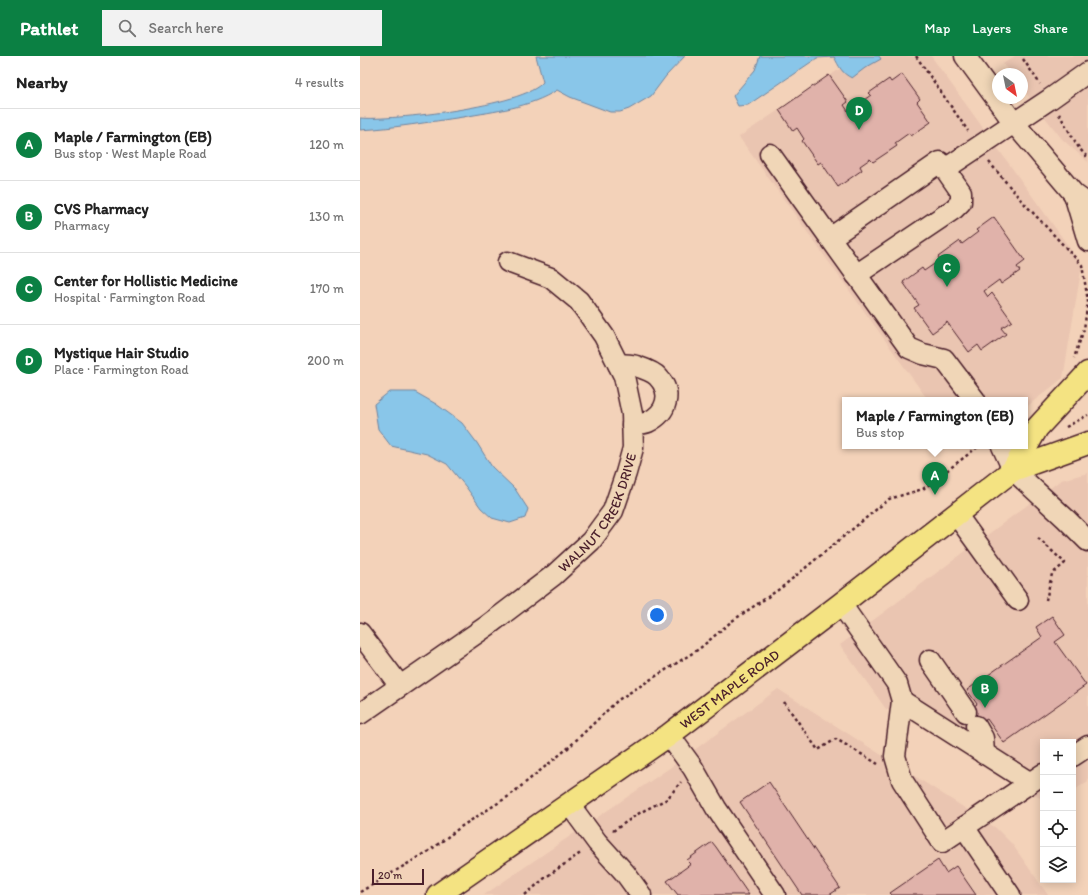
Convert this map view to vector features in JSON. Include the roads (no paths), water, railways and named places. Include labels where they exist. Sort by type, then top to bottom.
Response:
[{"type":"main road","name":"WEST MAPLE ROAD","points":[[1028,443],[1080,366]]},
{"type":"main road","name":"WEST MAPLE ROAD","points":[[438,895],[669,735],[841,604],[1012,470],[1088,443]]},
{"type":"main road","name":"WEST MAPLE ROAD","points":[[1012,470],[1024,449]]},
{"type":"street","points":[[965,56],[1014,123],[1081,199],[1088,241]]},
{"type":"street","points":[[945,169],[1088,72]]},
{"type":"street","points":[[770,154],[909,348],[923,354],[944,359],[973,397]]},
{"type":"street","points":[[830,238],[940,162],[945,169],[961,192],[961,202],[954,209],[856,275]]},
{"type":"street","name":"WALNUT CREEK DRIVE","points":[[360,714],[493,621],[554,575],[591,541],[613,511],[626,473],[633,448],[632,414],[624,376],[604,336],[579,301],[551,278],[508,262]]},
{"type":"street","points":[[618,364],[635,365],[657,376],[666,389],[666,403],[663,410],[647,422],[632,425]]},
{"type":"street","points":[[1003,449],[1012,470],[1088,541]]},
{"type":"street","points":[[956,514],[1018,600]]},
{"type":"street","points":[[841,604],[897,684],[902,701],[895,756],[899,771],[902,780],[942,842],[1036,778]]},
{"type":"street","points":[[360,632],[400,686]]},
{"type":"street","points":[[930,660],[983,738],[984,754]]},
{"type":"street","points":[[902,701],[984,754],[1036,778]]},
{"type":"street","points":[[669,735],[693,768],[716,808],[776,895]]},
{"type":"street","points":[[1076,754],[1088,746]]},
{"type":"street","points":[[569,804],[597,842],[625,873],[641,895]]},
{"type":"street","points":[[964,827],[1010,895]]},
{"type":"water","points":[[536,56],[685,56],[666,76],[651,96],[629,109],[620,112],[610,112],[570,97],[557,90],[535,101],[499,111],[412,125],[360,130],[360,118],[399,117],[456,110],[485,105],[531,91],[543,82]]},
{"type":"water","points":[[760,56],[879,56],[881,59],[865,68],[852,78],[843,72],[834,57],[817,58],[748,105],[738,106],[733,96],[755,70]]},
{"type":"water","points":[[389,392],[415,392],[436,404],[462,423],[492,467],[515,489],[528,509],[525,518],[510,523],[492,518],[481,508],[447,464],[427,454],[391,446],[378,429],[374,404]]},
{"type":"place","name":"Mystique Hair Studio","points":[[859,130]]},
{"type":"place","name":"Center for Hollistic Medicine","points":[[947,287]]},
{"type":"place","name":"Maple / Farmington (EB)","points":[[935,495]]},
{"type":"place","name":"CVS Pharmacy","points":[[985,708]]}]
